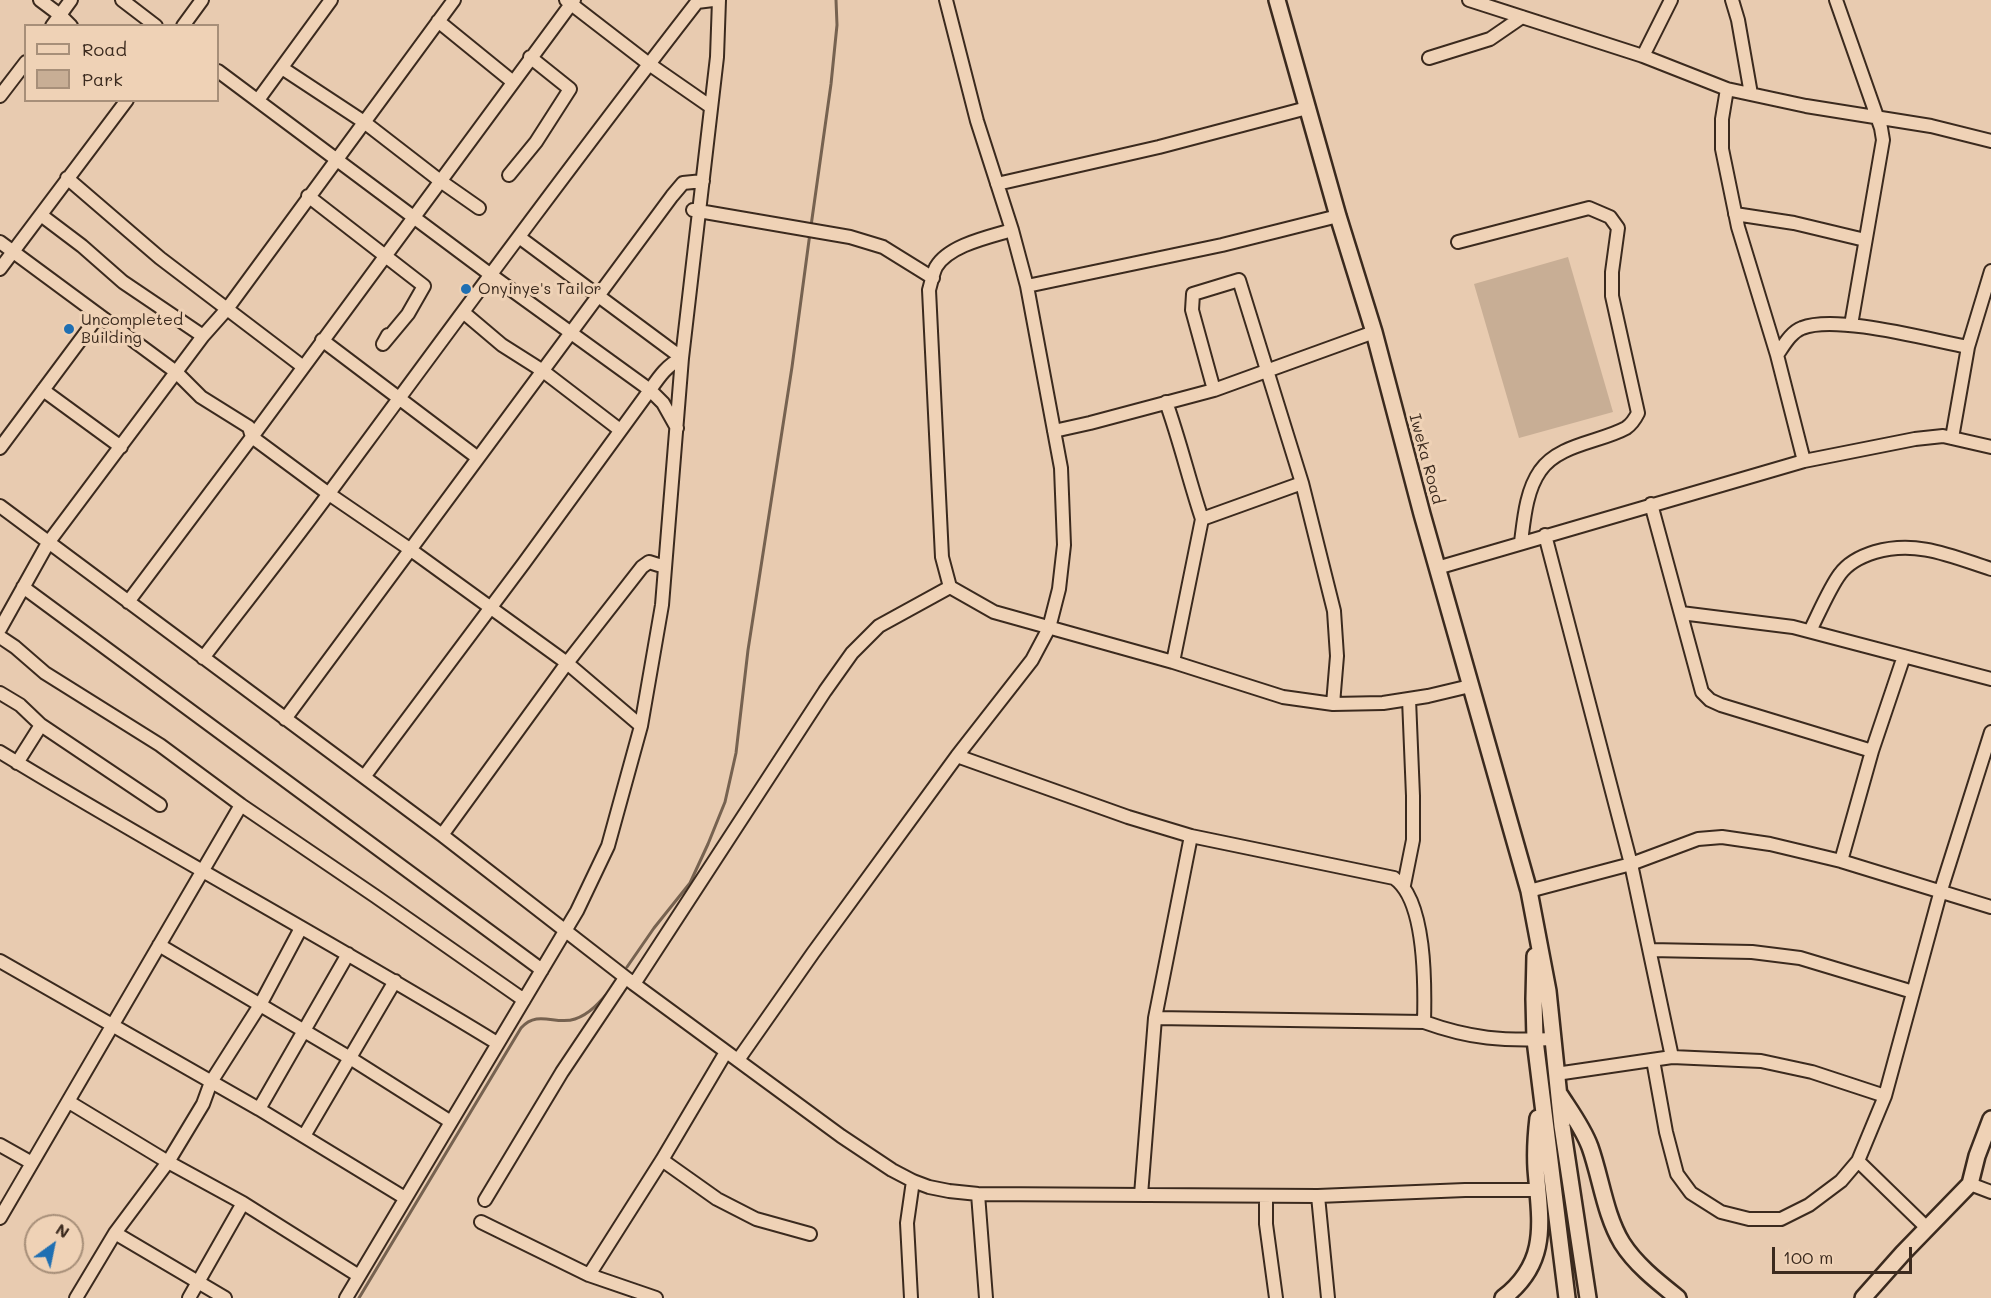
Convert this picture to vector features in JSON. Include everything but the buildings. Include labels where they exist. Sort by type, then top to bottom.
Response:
[{"type":"main road","name":"Iweka Road","points":[[1277,0],[1338,216],[1374,332],[1437,568],[1528,891],[1536,929]]},
{"type":"main road","points":[[1536,929],[1548,991],[1558,1092],[1588,1298]]},
{"type":"main road","points":[[1536,929],[1535,1040],[1567,1298]]},
{"type":"main road","points":[[1558,1092],[1579,1123],[1590,1146],[1622,1243],[1634,1259],[1678,1298]]},
{"type":"main road","points":[[1503,1298],[1531,1267],[1538,1251],[1541,1217],[1536,1136],[1541,1097]]},
{"type":"main road","points":[[1863,1298],[1926,1228],[1970,1184],[1977,1156],[1991,1119]]},
{"type":"street","points":[[40,0],[69,24]]},
{"type":"street","points":[[53,24],[71,0]]},
{"type":"street","points":[[122,0],[153,24]]},
{"type":"street","points":[[184,24],[202,0]]},
{"type":"street","points":[[258,100],[331,0]]},
{"type":"street","points":[[0,629],[48,543],[203,336],[227,309],[454,0]]},
{"type":"street","points":[[203,658],[329,495],[398,399],[649,64],[697,2],[712,0]]},
{"type":"street","points":[[346,1298],[577,911],[608,846],[641,726],[662,605],[696,211],[703,181],[717,57],[719,0]]},
{"type":"street","points":[[738,1060],[957,756],[1032,660],[1049,628],[1059,589],[1064,545],[1061,468],[1054,431],[1026,286],[1012,230],[977,121],[946,0]]},
{"type":"street","points":[[1469,0],[1643,56],[1727,89],[1930,126],[1991,141]]},
{"type":"street","points":[[1643,56],[1671,0]]},
{"type":"street","points":[[1732,0],[1738,20],[1750,94]]},
{"type":"street","points":[[1836,0],[1883,140],[1851,325]]},
{"type":"street","points":[[128,602],[252,437],[570,1],[649,64],[711,107]]},
{"type":"street","points":[[1429,58],[1490,39],[1522,17]]},
{"type":"street","points":[[438,21],[513,82]]},
{"type":"street","points":[[509,175],[536,142],[570,89],[530,57]]},
{"type":"street","points":[[0,96],[24,65]]},
{"type":"street","points":[[282,68],[364,122],[479,208]]},
{"type":"street","points":[[219,71],[491,275],[650,390],[663,403],[677,429]]},
{"type":"street","points":[[1727,89],[1722,119],[1722,149],[1735,214],[1777,355],[1804,461]]},
{"type":"street","points":[[0,269],[125,102]]},
{"type":"street","points":[[998,184],[1159,147],[1307,108]]},
{"type":"street","points":[[67,178],[160,258],[302,366]]},
{"type":"street","points":[[285,719],[683,183],[703,181]]},
{"type":"street","points":[[308,196],[424,286],[408,314],[383,344],[388,335]]},
{"type":"street","points":[[1458,242],[1589,208],[1610,217],[1618,228],[1612,272],[1612,296],[1638,413],[1634,422],[1627,428],[1583,443],[1551,458],[1544,465],[1538,472],[1527,503],[1521,542]]},
{"type":"street","points":[[696,211],[850,237],[883,247],[933,278]]},
{"type":"street","points":[[1735,214],[1794,223],[1865,240]]},
{"type":"street","points":[[41,215],[123,282],[203,336]]},
{"type":"street","points":[[1026,286],[1222,245],[1338,216]]},
{"type":"street","points":[[1012,230],[967,244],[951,253],[936,266],[929,290],[942,557],[950,586],[994,612],[1283,696],[1332,704],[1383,703],[1470,686]]},
{"type":"street","points":[[519,237],[682,358]]},
{"type":"street","points":[[0,242],[176,372],[201,398],[249,428],[252,437],[329,495],[411,550],[567,663],[641,726]]},
{"type":"street","points":[[1953,438],[1968,347],[1991,271]]},
{"type":"street","points":[[1214,390],[1192,310],[1193,294],[1239,280],[1302,483],[1334,611],[1337,656],[1332,704]]},
{"type":"street","points":[[463,312],[502,345],[543,371],[620,430]]},
{"type":"street","points":[[0,448],[99,315]]},
{"type":"street","points":[[1777,355],[1792,334],[1802,328],[1824,323],[1851,325],[1968,347]]},
{"type":"street","points":[[1054,431],[1214,390],[1374,332]]},
{"type":"street","points":[[322,340],[478,458]]},
{"type":"street","points":[[364,777],[664,371],[682,358]]},
{"type":"street","points":[[44,390],[121,447]]},
{"type":"street","points":[[1166,402],[1180,441],[1202,519],[1173,663]]},
{"type":"street","points":[[1437,568],[1804,461],[1915,438],[1943,436],[1991,447]]},
{"type":"street","points":[[1202,519],[1302,483]]},
{"type":"street","points":[[1652,504],[1702,692],[1710,700],[1872,751]]},
{"type":"street","points":[[0,506],[442,835],[629,981],[841,1136],[912,1181],[949,1191],[978,1194],[1318,1196],[1465,1190],[1539,1190]]},
{"type":"street","points":[[1545,535],[1632,864],[1672,1057]]},
{"type":"street","points":[[1810,631],[1840,573],[1862,556],[1889,548],[1912,547],[1933,550],[1991,569]]},
{"type":"street","points":[[442,835],[567,663],[642,567],[649,562],[664,567]]},
{"type":"street","points":[[485,1200],[562,1072],[629,981],[852,653],[879,626],[950,586]]},
{"type":"street","points":[[23,587],[542,970]]},
{"type":"street","points":[[1681,613],[1793,627],[1991,679]]},
{"type":"street","points":[[0,637],[45,673],[160,745],[241,805],[524,1000]]},
{"type":"street","points":[[1841,861],[1872,751],[1904,656]]},
{"type":"street","points":[[0,693],[20,705],[41,725],[160,805]]},
{"type":"street","points":[[1404,885],[1413,840],[1409,699]]},
{"type":"street","points":[[17,763],[41,725]]},
{"type":"street","points":[[1653,1060],[1666,1132],[1677,1174],[1691,1193],[1721,1212],[1749,1219],[1781,1219],[1809,1205],[1840,1180],[1858,1161],[1885,1096],[1941,890],[1991,732]]},
{"type":"street","points":[[0,752],[202,873],[395,981],[497,1043]]},
{"type":"street","points":[[957,756],[1128,817],[1191,836],[1322,865],[1394,878],[1404,885],[1411,900],[1422,946],[1424,1022]]},
{"type":"street","points":[[0,1218],[241,805]]},
{"type":"street","points":[[1141,1195],[1155,1018],[1191,836]]},
{"type":"street","points":[[1528,891],[1632,864],[1698,839],[1716,837],[1770,844],[1841,861],[1991,907]]},
{"type":"street","points":[[76,1298],[115,1233],[168,1162],[203,1104],[211,1082],[260,1005],[301,928]]},
{"type":"street","points":[[159,945],[350,1058],[451,1122]]},
{"type":"street","points":[[1650,950],[1752,952],[1800,958],[1913,992]]},
{"type":"street","points":[[259,1109],[348,954]]},
{"type":"street","points":[[0,961],[259,1109],[405,1198]]},
{"type":"street","points":[[304,1136],[395,981]]},
{"type":"street","points":[[1155,1018],[1424,1022],[1453,1032],[1485,1039],[1553,1039]]},
{"type":"street","points":[[589,1275],[662,1160],[726,1052]]},
{"type":"street","points":[[1556,1074],[1672,1057],[1761,1061],[1812,1072],[1885,1096]]},
{"type":"street","points":[[69,1102],[168,1162],[243,1203],[359,1276]]},
{"type":"street","points":[[0,1145],[32,1163]]},
{"type":"street","points":[[662,1160],[717,1198],[756,1219],[810,1234]]},
{"type":"street","points":[[1858,1161],[1926,1228]]},
{"type":"street","points":[[911,1298],[907,1223],[912,1181]]},
{"type":"street","points":[[1970,1184],[1991,1191]]},
{"type":"street","points":[[978,1194],[986,1298]]},
{"type":"street","points":[[1266,1196],[1266,1224],[1276,1298]]},
{"type":"street","points":[[1318,1196],[1328,1298]]},
{"type":"street","points":[[189,1298],[243,1203]]},
{"type":"street","points":[[482,1222],[589,1275],[656,1298]]},
{"type":"street","points":[[115,1233],[225,1298]]},
{"type":"green space","points":[[1568,257],[1613,412],[1519,438],[1474,284]]},
{"type":"waterway","points":[[811,226],[831,84],[837,25],[836,0]]},
{"type":"waterway","points":[[627,967],[654,928],[690,883],[725,802],[736,753],[748,650],[792,367],[810,233]]},
{"type":"waterway","points":[[359,1298],[521,1028],[527,1022],[534,1020],[568,1021],[580,1017],[595,1007],[611,989]]},
{"type":"place","name":"Onyinye's Tailor","points":[[466,289]]},
{"type":"place","name":"Uncompleted Building","points":[[69,329]]}]
